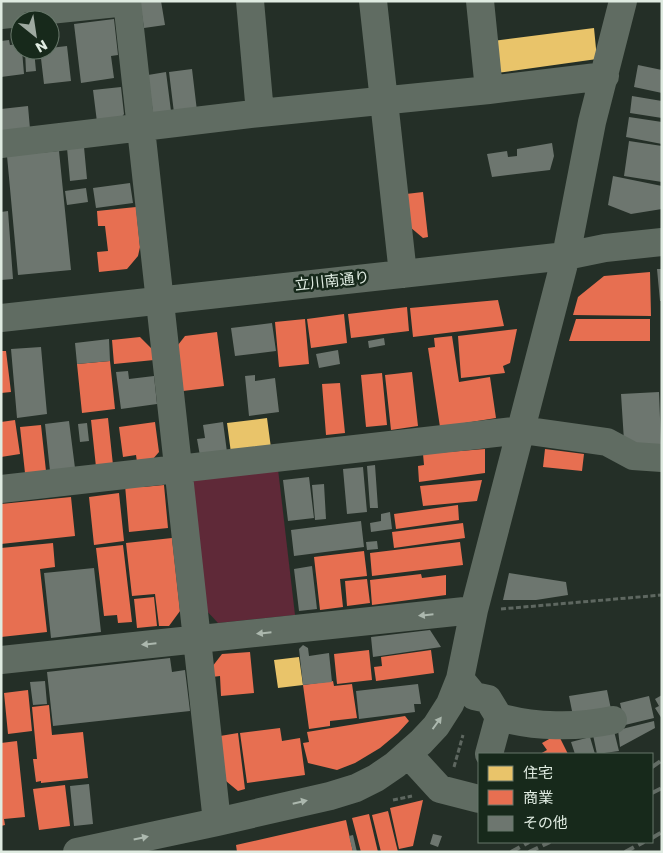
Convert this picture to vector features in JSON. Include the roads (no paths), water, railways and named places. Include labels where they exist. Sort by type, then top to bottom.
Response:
[{"type":"street","points":[[1,14],[127,1],[217,822]]},
{"type":"street","points":[[250,1],[260,113]]},
{"type":"street","points":[[373,1],[403,274]]},
{"type":"street","points":[[480,1],[489,90]]},
{"type":"street","points":[[77,852],[217,822],[330,796],[356,788],[376,778],[408,754],[436,726],[450,704],[460,679],[474,610],[566,256],[592,122],[623,1]]},
{"type":"street","points":[[1,144],[260,113],[489,90],[604,76]]},
{"type":"street","name":"立川南通り","points":[[1,318],[566,256],[605,248],[662,242]]},
{"type":"street","points":[[1,489],[522,430],[607,442],[633,456],[662,458]]},
{"type":"street","points":[[1,660],[474,610]]},
{"type":"street","points":[[460,679],[474,696],[488,699],[499,717],[514,721],[565,726],[582,726],[613,720]]},
{"type":"street","points":[[489,753],[499,717]]},
{"type":"street","points":[[408,754],[440,789],[478,797]]},
{"type":"railway","points":[[653,766],[662,760]]},
{"type":"railway","points":[[653,792],[662,788]]},
{"type":"railway","points":[[653,837],[662,832]]},
{"type":"railway","points":[[511,852],[527,843]]},
{"type":"railway","points":[[529,852],[548,843]]},
{"type":"railway","points":[[625,852],[642,843]]}]
